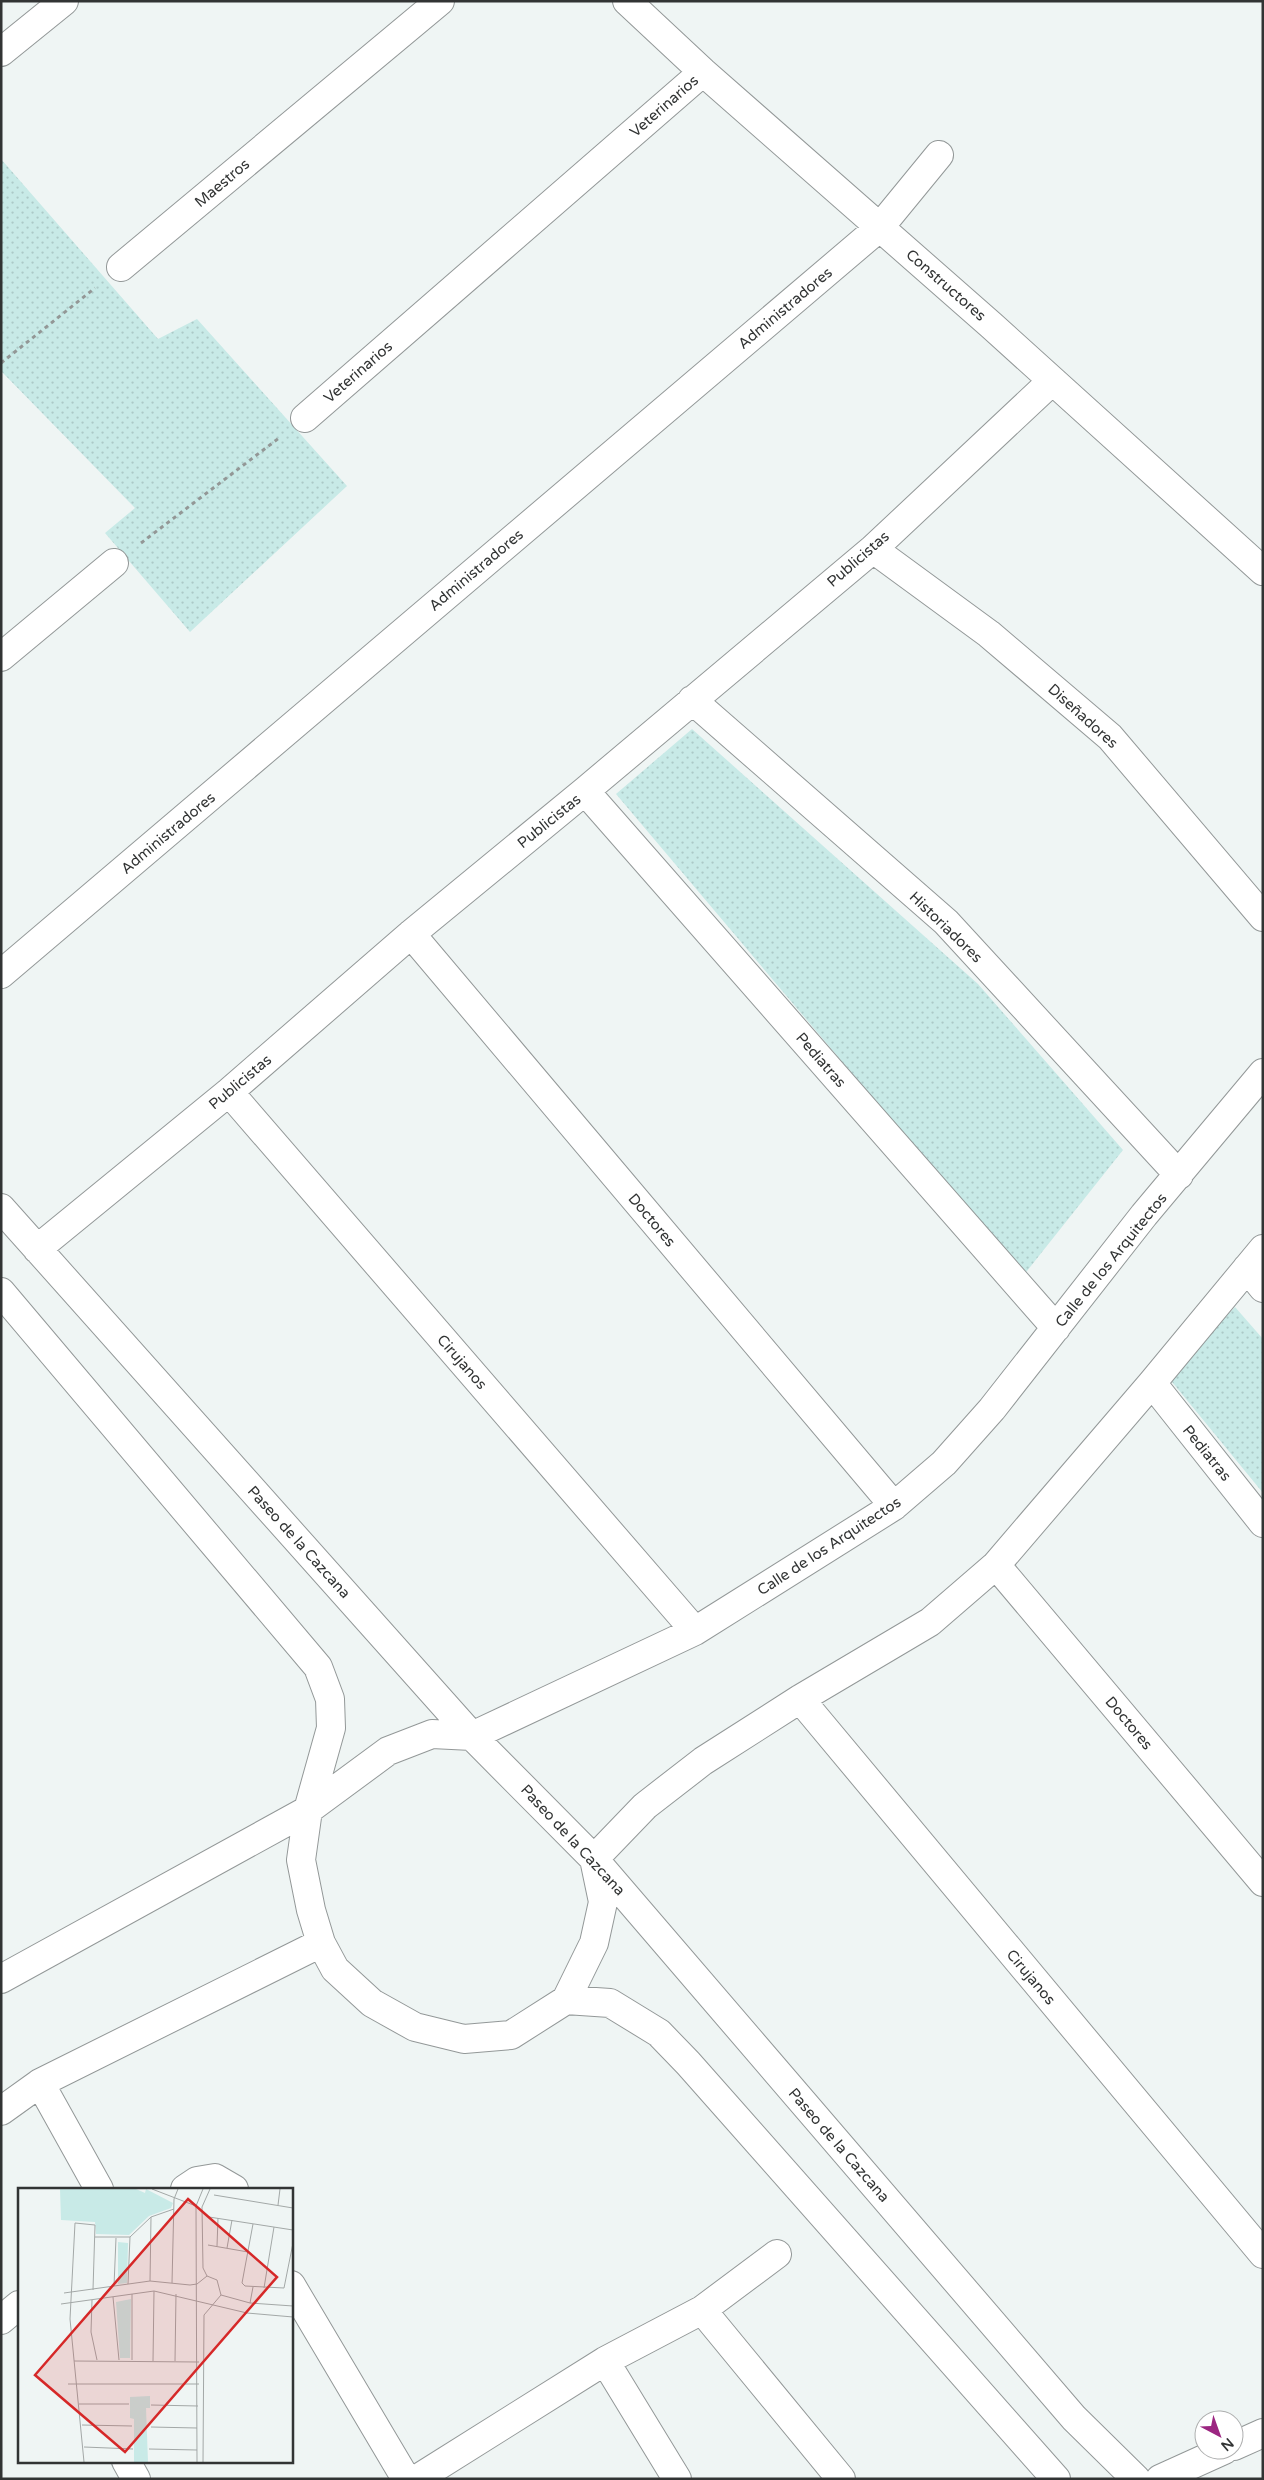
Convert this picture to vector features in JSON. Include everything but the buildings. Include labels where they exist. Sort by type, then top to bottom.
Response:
[{"type":"street","points":[[1,52],[64,1]]},
{"type":"street","name":"Maestros","points":[[121,267],[440,1]]},
{"type":"street","name":"Constructores","points":[[627,1],[703,72],[880,227],[1263,571]]},
{"type":"street","name":"Veterinarios","points":[[305,418],[703,72]]},
{"type":"street","name":"Administradores","points":[[1,974],[880,227],[939,155]]},
{"type":"street","name":"Publicistas","points":[[37,1249],[229,1092],[411,934],[585,791],[873,548],[1052,381]]},
{"type":"street","name":"Diseñadores","points":[[873,548],[989,634],[1110,737],[1263,917]]},
{"type":"street","points":[[1,657],[114,564]]},
{"type":"street","name":"Historiadores","points":[[692,700],[946,922],[1179,1176]]},
{"type":"street","name":"Pediatras","points":[[585,791],[1056,1328]]},
{"type":"street","name":"Doctores","points":[[411,934],[894,1506]]},
{"type":"street","name":"Calle de los Arquitectos","points":[[472,1736],[695,1631],[894,1506],[956,1449],[992,1409],[1144,1215],[1179,1176],[1263,1073]]},
{"type":"street","name":"Cirujanos","points":[[229,1092],[695,1631]]},
{"type":"street","name":"Paseo de la Cazcana","points":[[1,1208],[472,1736],[594,1859],[1074,2418],[1136,2479]]},
{"type":"street","points":[[1,1292],[318,1667],[330,1699],[331,1728],[308,1810],[301,1860],[310,1910],[321,1943],[335,1969],[372,2003],[415,2026],[464,2040],[511,2035],[566,2000],[594,1943],[603,1902],[594,1859],[645,1806],[703,1761],[800,1699],[930,1622],[996,1565],[1152,1384],[1257,1268]]},
{"type":"street","name":"Pediatras","points":[[1152,1384],[1263,1522]]},
{"type":"street","name":"Doctores","points":[[996,1565],[1263,1882]]},
{"type":"street","name":"Cirujanos","points":[[800,1699],[1263,2254]]},
{"type":"street","points":[[1,1979],[308,1810],[388,1751],[432,1734],[472,1736]]},
{"type":"street","points":[[1,2111],[40,2083],[321,1943]]},
{"type":"street","points":[[566,2000],[610,2003],[659,2034],[688,2063],[1056,2479]]},
{"type":"street","points":[[40,2083],[98,2188]]},
{"type":"street","points":[[187,2188],[198,2181],[216,2178],[232,2188]]},
{"type":"street","points":[[417,2479],[605,2361],[702,2310],[777,2254]]},
{"type":"street","points":[[292,2287],[406,2479]]},
{"type":"street","points":[[1,2320],[18,2306]]},
{"type":"street","points":[[702,2310],[840,2479]]},
{"type":"street","points":[[605,2361],[677,2479]]},
{"type":"street","points":[[1244,2442],[1263,2433]]},
{"type":"street","points":[[1160,2479],[1202,2460]]},
{"type":"street","points":[[127,2462],[136,2479]]},
{"type":"path","points":[[1,363],[121,267]]},
{"type":"path","points":[[114,564],[305,418]]},
{"type":"shaded area","points":[[1,159],[158,339],[197,319],[347,486],[190,632],[105,533],[135,508],[1,371]]},
{"type":"shaded area","points":[[692,729],[978,984],[1123,1150],[1023,1276],[616,794]]},
{"type":"shaded area","points":[[1235,1307],[1263,1339],[1263,1493],[1168,1377]]}]
